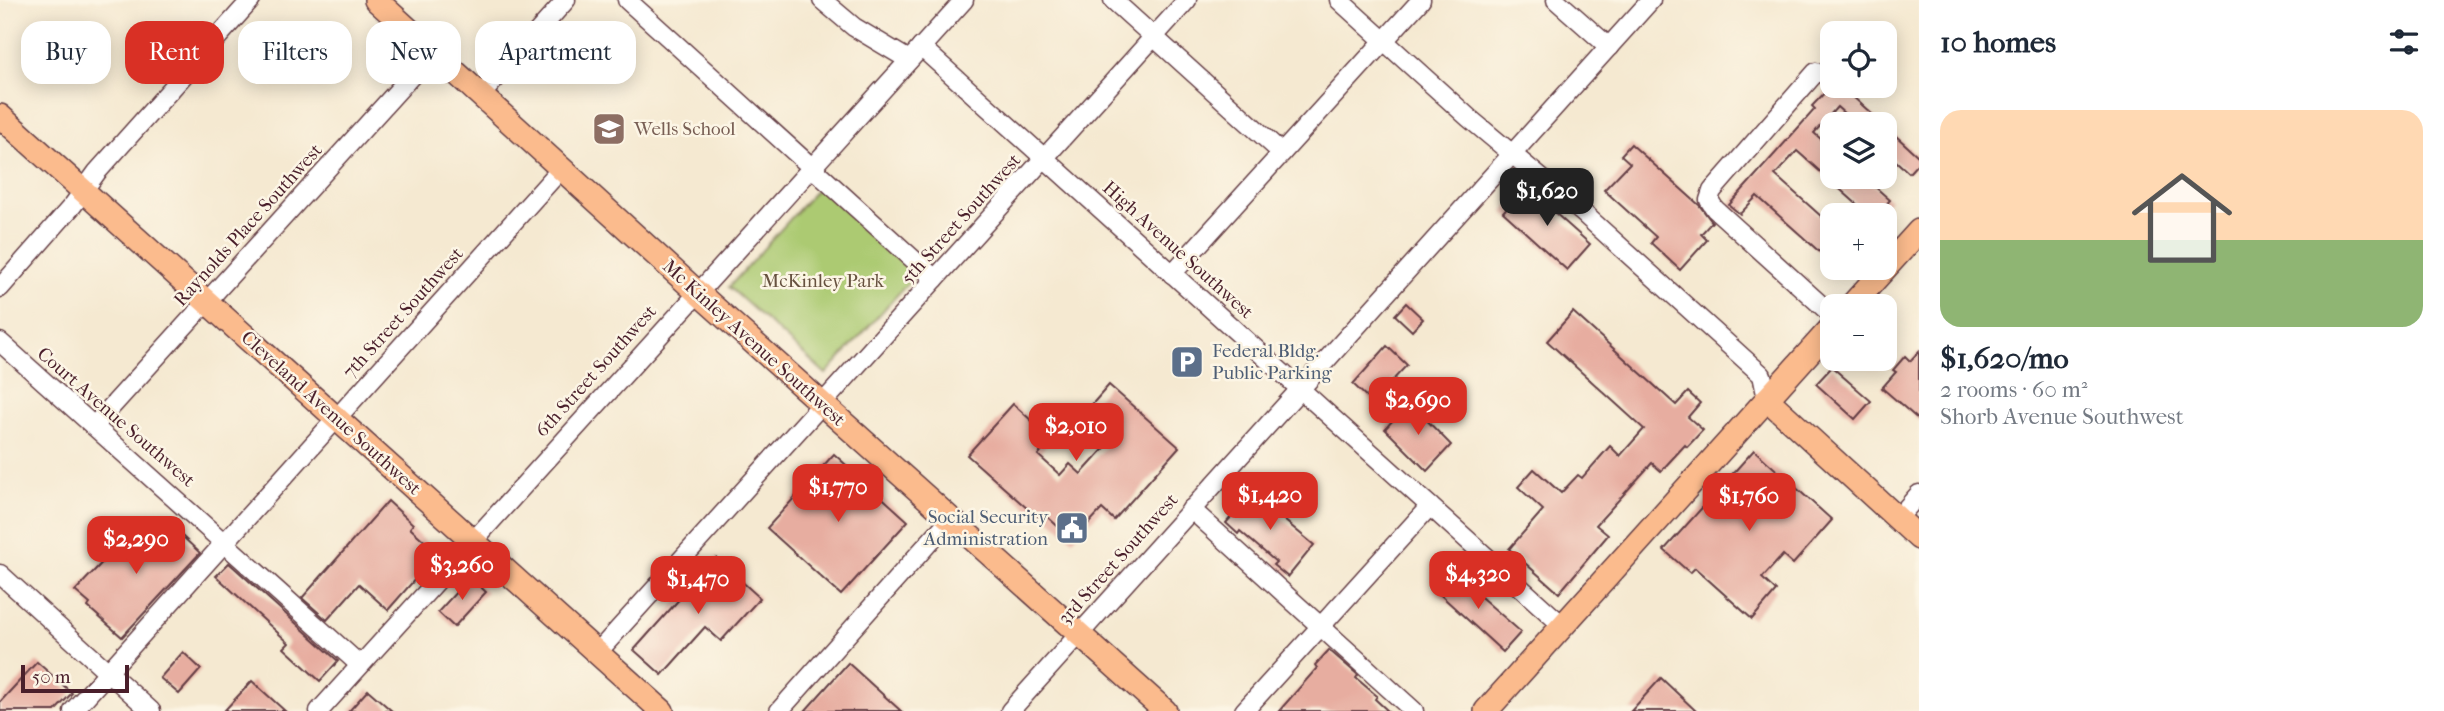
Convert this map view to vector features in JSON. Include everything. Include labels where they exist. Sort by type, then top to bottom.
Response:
[{"type":"main road","name":"Mc Kinley Avenue Southwest","points":[[376,0],[399,21]]},
{"type":"main road","name":"Mc Kinley Avenue Southwest","points":[[461,77],[1165,711]]},
{"type":"main road","name":"Cleveland Avenue Southwest","points":[[0,116],[662,711]]},
{"type":"main road","points":[[1862,294],[1919,231]]},
{"type":"main road","points":[[1486,711],[1820,340]]},
{"type":"main road","points":[[1767,399],[1919,538]]},
{"type":"street","points":[[0,288],[73,205],[96,172],[251,0]]},
{"type":"street","points":[[481,95],[566,0]]},
{"type":"street","points":[[626,0],[935,279]]},
{"type":"street","name":"High Avenue Southwest","points":[[822,0],[854,27],[915,54],[1044,158],[1563,626]]},
{"type":"street","name":"6th Street Southwest","points":[[319,711],[964,0]]},
{"type":"street","points":[[1113,0],[1282,153]]},
{"type":"street","name":"5th Street Southwest","points":[[597,653],[1187,0]]},
{"type":"street","points":[[1339,0],[1583,213],[1762,375],[1767,399]]},
{"type":"street","points":[[1172,274],[1420,0]]},
{"type":"street","points":[[1556,0],[1609,47]]},
{"type":"street","name":"3rd Street Southwest","points":[[1010,711],[1651,0]]},
{"type":"street","points":[[1816,72],[1712,191],[1709,200],[1714,209],[1820,304]]},
{"type":"street","name":"Raynolds Place Southwest","points":[[94,426],[404,84]]},
{"type":"street","name":"7th Street Southwest","points":[[72,711],[561,169]]},
{"type":"street","name":"Court Avenue Southwest","points":[[0,342],[360,665]]},
{"type":"street","points":[[1898,518],[1919,494]]},
{"type":"street","points":[[1244,711],[1430,506]]},
{"type":"street","points":[[1191,509],[1414,711]]},
{"type":"street","points":[[779,711],[950,519]]},
{"type":"street","points":[[0,574],[151,711]]},
{"type":"green space","name":"McKinley Park","points":[[819,187],[916,274],[826,374],[729,287]]},
{"type":"building","points":[[1820,98],[1854,98],[1870,112],[1843,112],[1837,107],[1833,112],[1820,112],[1820,126],[1814,133],[1820,138],[1820,171],[1797,151],[1775,175],[1820,215],[1820,252],[1757,196],[1740,214],[1729,205],[1815,109],[1812,106]]},
{"type":"building","points":[[1897,137],[1919,157],[1919,162],[1909,173],[1897,162]]},
{"type":"building","points":[[1631,144],[1699,205],[1712,222],[1701,234],[1707,240],[1680,270],[1651,243],[1656,237],[1604,190],[1630,163],[1621,155]]},
{"type":"building","points":[[1526,187],[1590,244],[1567,270],[1503,212]]},
{"type":"building","points":[[1840,189],[1878,189],[1890,200],[1887,203],[1856,203]]},
{"type":"building","points":[[1406,303],[1423,319],[1412,331],[1395,315]]},
{"type":"building","points":[[1573,312],[1676,405],[1688,392],[1700,403],[1688,417],[1703,430],[1661,471],[1652,463],[1596,525],[1608,535],[1559,593],[1509,549],[1543,510],[1518,487],[1534,469],[1561,493],[1578,475],[1582,478],[1610,446],[1620,456],[1644,429],[1547,341]]},
{"type":"building","points":[[1387,346],[1407,365],[1372,402],[1353,384]]},
{"type":"building","points":[[1919,351],[1919,420],[1882,388],[1897,371],[1897,365],[1905,356],[1910,361]]},
{"type":"building","points":[[1828,371],[1837,371],[1871,401],[1855,419],[1816,384]]},
{"type":"building","points":[[1109,385],[1179,447],[1114,520],[1102,509],[1073,540],[1043,513],[1038,518],[967,455],[1013,404],[1052,439],[1038,455],[1060,475],[1070,464],[1081,474],[1110,442],[1081,417]]},
{"type":"building","points":[[1409,402],[1451,445],[1427,471],[1385,429]]},
{"type":"building","points":[[1754,450],[1832,520],[1793,564],[1783,555],[1762,578],[1776,591],[1752,619],[1695,568],[1690,573],[1664,550]]},
{"type":"building","points":[[834,454],[908,521],[841,595],[767,528]]},
{"type":"building","points":[[1251,485],[1269,500],[1266,505],[1314,545],[1288,577],[1273,565],[1276,562],[1240,531],[1238,534],[1226,523],[1244,502],[1240,498]]},
{"type":"building","points":[[388,501],[413,524],[410,528],[438,553],[388,610],[359,584],[327,620],[302,598]]},
{"type":"building","points":[[165,520],[200,553],[122,637],[88,607],[90,604],[75,591],[134,529],[146,541]]},
{"type":"building","points":[[716,558],[760,598],[721,641],[705,627],[662,675],[634,650]]},
{"type":"building","points":[[229,563],[338,661],[320,681],[284,648],[289,643],[216,576]]},
{"type":"building","points":[[1451,571],[1521,632],[1503,652],[1434,589]]},
{"type":"building","points":[[470,577],[486,592],[454,627],[438,612]]},
{"type":"building","points":[[1329,650],[1358,675],[1356,678],[1377,696],[1375,699],[1388,711],[1279,711],[1317,668],[1315,665]]},
{"type":"building","points":[[183,652],[201,669],[179,694],[160,678]]},
{"type":"building","points":[[37,662],[72,693],[55,711],[0,711],[0,702]]},
{"type":"building","points":[[848,663],[901,711],[805,711]]},
{"type":"building","points":[[1661,678],[1696,711],[1631,711]]},
{"type":"building","points":[[252,681],[285,711],[224,711]]},
{"type":"building","points":[[368,690],[392,711],[349,711]]},
{"type":"place","name":"Wells School","points":[[609,129]]},
{"type":"place","name":"Federal Bldg. Public Parking","points":[[1187,362]]},
{"type":"place","name":"Social Security Administration","points":[[1072,528]]}]
